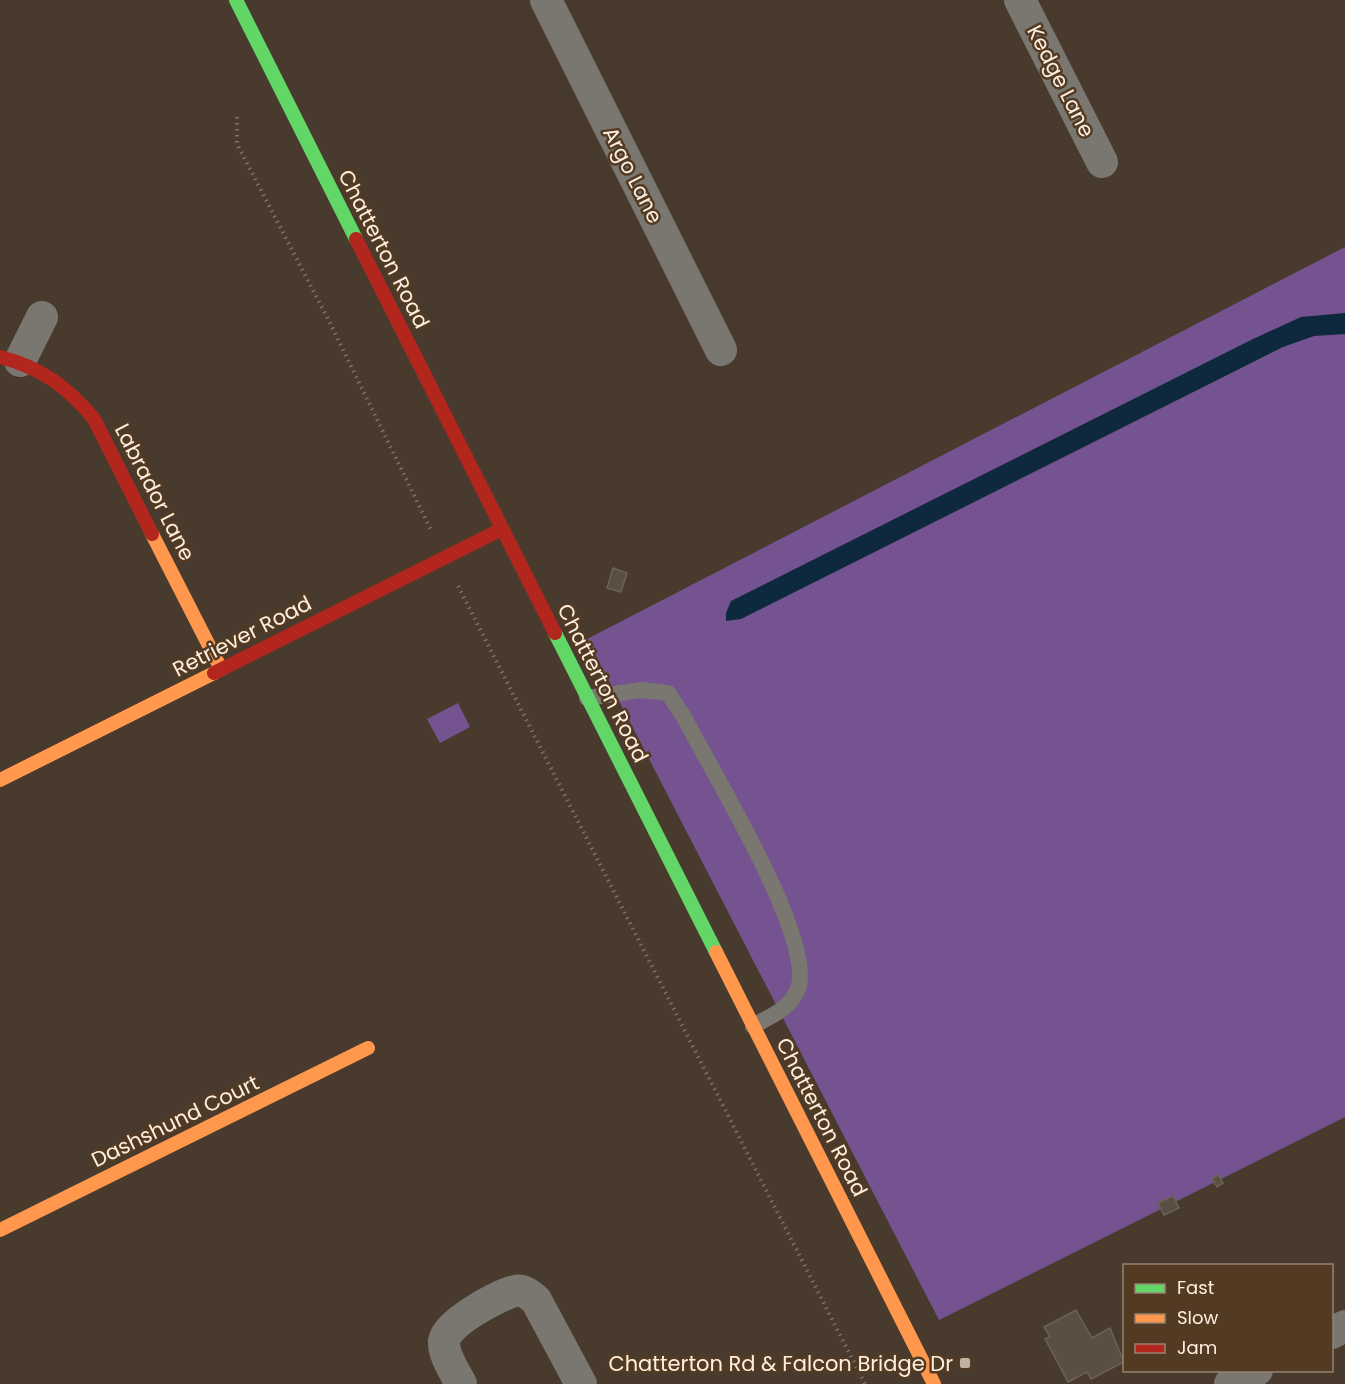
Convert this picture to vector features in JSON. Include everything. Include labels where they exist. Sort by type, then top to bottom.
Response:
[{"type":"main road","name":"Chatterton Road","points":[[236,0],[934,1384]]},
{"type":"main road","name":"Labrador Lane","points":[[10,359],[56,379],[71,391],[94,419],[221,669]]},
{"type":"main road","name":"Retriever Road","points":[[0,780],[502,529]]},
{"type":"main road","name":"Dashshund Court","points":[[0,1230],[368,1048]]},
{"type":"street","name":"Argo Lane","points":[[546,0],[721,350]]},
{"type":"street","name":"Kedge Lane","points":[[1020,0],[1102,162]]},
{"type":"street","points":[[10,359],[42,317]]},
{"type":"street","points":[[461,1384],[448,1358],[444,1341],[448,1330],[458,1320],[516,1290],[527,1293],[536,1300],[581,1384]]},
{"type":"street","points":[[1230,1384],[1255,1372]]},
{"type":"lane","points":[[587,698],[641,690],[668,693],[684,717],[783,908],[801,966],[799,987],[790,1004],[753,1026]]},
{"type":"path","points":[[237,117],[237,144],[330,323],[431,531]]},
{"type":"path","points":[[456,582],[865,1384]]},
{"type":"shaded area","points":[[1345,247],[1345,1117],[939,1320],[587,639]]},
{"type":"shaded area","points":[[458,703],[470,727],[440,743],[427,719]]},
{"type":"water","points":[[1345,313],[1345,334],[1314,336],[1283,347],[741,619],[726,621],[726,613],[731,601],[1253,339],[1301,317]]},
{"type":"building","points":[[613,568],[627,573],[621,592],[607,588]]},
{"type":"building","points":[[1218,1175],[1223,1183],[1217,1187],[1212,1179]]},
{"type":"building","points":[[1173,1196],[1179,1208],[1164,1215],[1158,1203]]},
{"type":"building","points":[[1076,1310],[1092,1338],[1110,1328],[1123,1363],[1091,1379],[1087,1372],[1068,1382],[1045,1339],[1050,1337],[1044,1327]]},
{"type":"traffic: fast","points":[[236,0],[356,239]]},
{"type":"traffic: fast","points":[[555,633],[716,952]]},
{"type":"traffic: slow","points":[[152,534],[221,669]]},
{"type":"traffic: slow","points":[[0,780],[214,673]]},
{"type":"traffic: slow","points":[[716,952],[934,1384]]},
{"type":"traffic: slow","points":[[0,1230],[368,1048]]},
{"type":"traffic: jam","points":[[356,239],[555,633]]},
{"type":"traffic: jam","points":[[0,357],[28,366],[52,380],[74,397],[94,419],[152,534]]},
{"type":"traffic: jam","points":[[214,673],[502,529]]},
{"type":"place","name":"Chatterton Rd & Falcon Bridge Dr","points":[[965,1363]]}]
